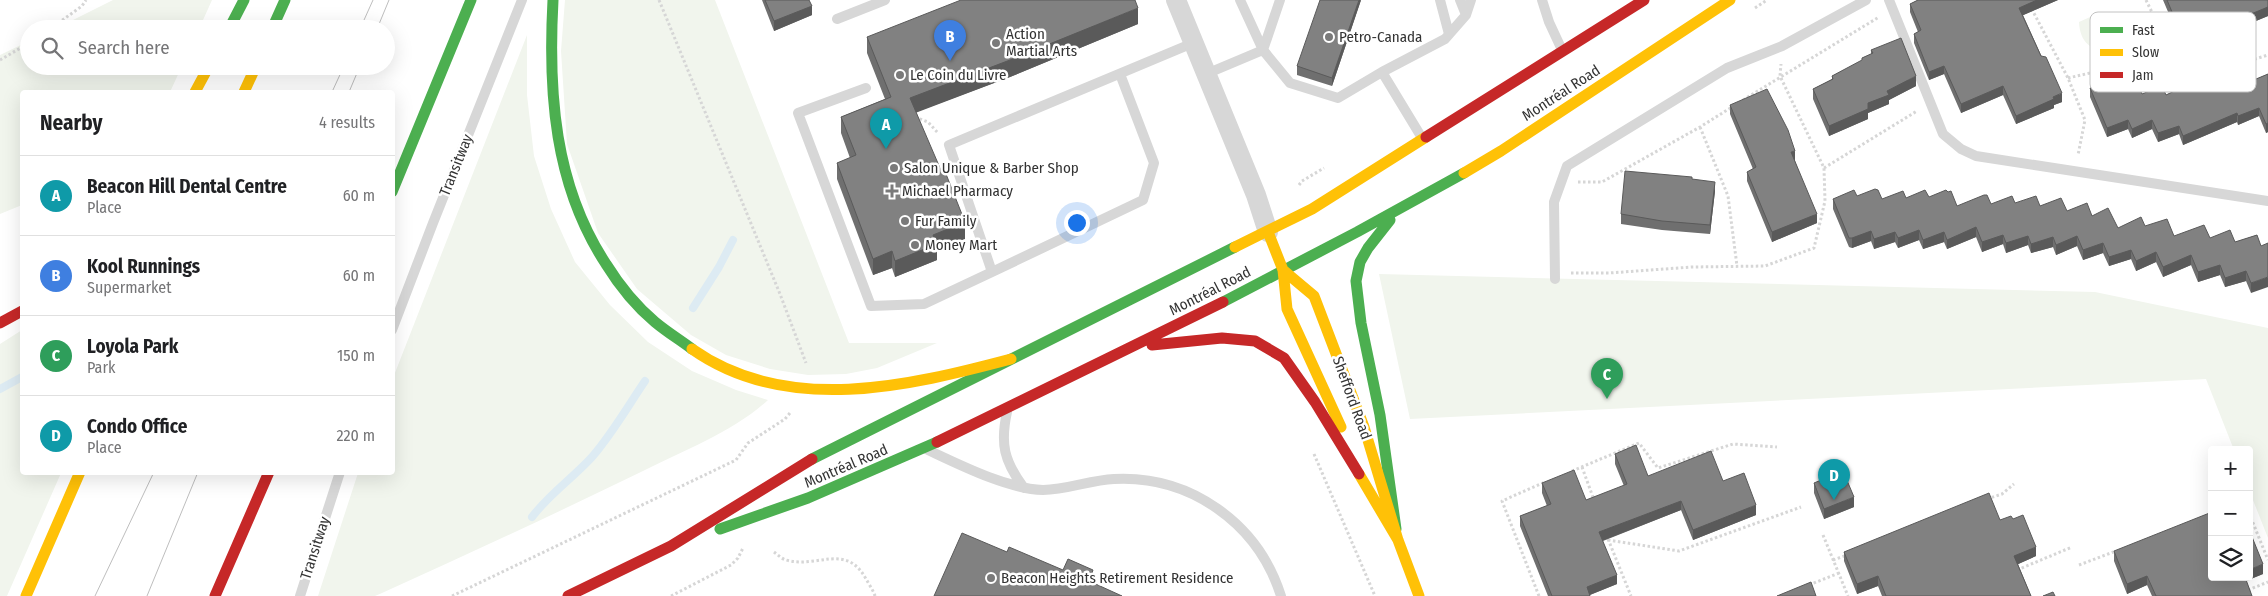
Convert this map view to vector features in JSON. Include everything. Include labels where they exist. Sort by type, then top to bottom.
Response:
[{"type":"main road","points":[[234,20],[244,0]]},
{"type":"main road","points":[[276,20],[285,0]]},
{"type":"main road","points":[[395,185],[471,0]]},
{"type":"main road","points":[[553,0],[549,39],[550,92],[559,152],[577,212],[602,263],[635,304],[671,337],[715,363],[752,378],[793,388],[843,390],[887,387],[935,380],[1012,359]]},
{"type":"main road","name":"Montréal Road","points":[[568,596],[671,546],[810,460],[1312,209],[1644,0]]},
{"type":"main road","name":"Montréal Road","points":[[671,546],[808,498],[924,448],[1283,270],[1400,208],[1501,151],[1730,0]]},
{"type":"main road","points":[[196,90],[204,75]]},
{"type":"main road","points":[[245,90],[252,75]]},
{"type":"main road","points":[[1398,540],[1380,415],[1361,323],[1356,281],[1360,262],[1368,248],[1400,208]]},
{"type":"main road","name":"Shefford Road","points":[[1268,232],[1283,270],[1287,309],[1342,432],[1398,540]]},
{"type":"main road","name":"Shefford Road","points":[[1283,270],[1314,296],[1364,427],[1398,540],[1419,596]]},
{"type":"main road","points":[[0,323],[20,312]]},
{"type":"main road","points":[[1133,346],[1222,338],[1255,341],[1284,358],[1315,402],[1398,540]]},
{"type":"main road","points":[[26,596],[79,475]]},
{"type":"main road","points":[[214,596],[268,475]]},
{"type":"street","name":"Shefford Road","points":[[1176,0],[1256,195],[1268,232]]},
{"type":"lane","name":"Transitway","points":[[395,322],[522,0]]},
{"type":"lane","points":[[837,19],[885,0]]},
{"type":"lane","points":[[1240,0],[1263,50],[1290,83],[1338,98],[1382,72],[1445,39],[1466,14],[1471,0]]},
{"type":"lane","points":[[1206,74],[1263,50],[1280,0]]},
{"type":"lane","points":[[1440,0],[1450,34]]},
{"type":"lane","points":[[1460,0],[1466,14]]},
{"type":"lane","points":[[1542,0],[1549,22],[1563,52]]},
{"type":"lane","points":[[1554,276],[1554,202],[1567,166],[1727,68],[1782,46],[1866,0]]},
{"type":"lane","points":[[1891,5],[1943,134],[1961,149],[1976,156],[2268,201]]},
{"type":"lane","points":[[992,272],[948,145],[1193,43]]},
{"type":"lane","points":[[1382,72],[1423,140]]},
{"type":"lane","points":[[866,88],[798,113],[871,306],[924,304],[1143,200],[1154,163],[1120,74]]},
{"type":"lane","points":[[1008,407],[1003,443],[1013,472],[1024,488]]},
{"type":"lane","points":[[924,448],[978,473],[1024,488],[1042,490],[1114,479],[1141,479],[1170,484],[1197,495],[1220,510],[1241,528],[1261,553],[1276,580],[1280,596]]},
{"type":"lane","name":"Transitway","points":[[300,596],[339,475]]},
{"type":"path","points":[[63,20],[82,6],[86,0]]},
{"type":"path","points":[[659,0],[780,294],[803,359],[812,367]]},
{"type":"path","points":[[2027,0],[2068,78],[2085,120],[2074,172]]},
{"type":"path","points":[[2146,0],[2152,12]]},
{"type":"path","points":[[1562,180],[1602,182],[1700,127],[1891,5]]},
{"type":"path","points":[[1554,276],[1692,267],[1765,266],[1814,248],[1825,201],[1824,168],[1780,76],[1782,46]]},
{"type":"path","points":[[0,60],[20,48]]},
{"type":"path","points":[[2256,59],[2268,55]]},
{"type":"path","points":[[2068,78],[2090,73]]},
{"type":"path","points":[[1824,168],[1930,103]]},
{"type":"path","points":[[910,115],[928,122],[948,145]]},
{"type":"path","points":[[1700,127],[1728,196],[1737,266]]},
{"type":"path","points":[[452,596],[736,460],[748,443],[785,419],[791,413],[793,405]]},
{"type":"path","points":[[1564,474],[1639,443],[1658,468],[1733,444],[1777,447]]},
{"type":"path","points":[[1310,446],[1375,596]]},
{"type":"path","points":[[1582,467],[1595,503]]},
{"type":"path","points":[[1539,596],[1502,501],[1546,482]]},
{"type":"path","points":[[1984,501],[2002,494],[2014,484]]},
{"type":"path","points":[[1608,540],[1679,550],[1801,507]]},
{"type":"path","points":[[671,596],[731,566],[738,558],[758,516]]},
{"type":"path","points":[[2253,523],[2268,560]]},
{"type":"path","points":[[1605,530],[1631,596]]},
{"type":"path","points":[[1823,536],[1848,596]]},
{"type":"path","points":[[2010,573],[2072,547]]},
{"type":"path","points":[[2079,565],[2122,549]]},
{"type":"path","points":[[774,552],[784,560],[796,562],[831,558],[848,561],[860,567],[875,596]]},
{"type":"path","points":[[1833,560],[1851,553]]},
{"type":"path","points":[[1807,586],[1839,573]]},
{"type":"path","points":[[2242,593],[2268,582]]},
{"type":"shaded area","points":[[113,0],[212,0],[203,20],[73,20]]},
{"type":"shaded area","points":[[565,0],[715,0],[849,343],[937,343],[877,368],[846,374],[808,375],[770,369],[726,355],[691,335],[637,289],[598,233],[567,144],[561,51]]},
{"type":"shaded area","points":[[2090,17],[2090,46],[2086,43],[2080,31],[2079,22]]},
{"type":"shaded area","points":[[527,35],[527,95],[534,156],[551,209],[575,262],[610,305],[648,342],[692,371],[736,390],[768,400],[740,422],[708,440],[546,518],[382,593],[375,596],[318,596],[357,475],[395,475],[395,373]]},
{"type":"shaded area","points":[[20,45],[20,75],[178,75],[171,90],[20,90],[20,206],[0,214],[0,55]]},
{"type":"shaded area","points":[[1379,274],[2095,292],[2268,328],[2268,538],[2253,500],[2253,446],[2232,446],[2206,379],[1410,419]]},
{"type":"shaded area","points":[[20,331],[20,475],[60,475],[7,596],[0,596],[0,344]]},
{"type":"building","points":[[765,0],[809,0],[812,6],[774,21]]},
{"type":"building","points":[[961,0],[1135,0],[1138,8],[910,98],[943,175],[946,174],[965,222],[933,235],[937,244],[895,261],[892,251],[873,259],[837,163],[856,155],[841,117],[891,97],[867,37]]},
{"type":"building","name":"Petro-Canada","points":[[1320,0],[1359,0],[1332,78],[1297,66]]},
{"type":"building","points":[[1918,0],[2037,0],[2019,8],[2041,56],[2046,57],[2062,93],[2053,97],[2054,99],[2016,116],[2003,86],[1961,104],[1944,66],[1929,72],[1914,34],[1921,30],[1910,4]]},
{"type":"building","points":[[2167,0],[2268,0],[2268,7],[2256,12],[2172,12]]},
{"type":"building","points":[[1901,38],[1916,76],[1887,91],[1889,95],[1868,103],[1868,109],[1829,126],[1813,89],[1833,79],[1832,76],[1873,53],[1871,50]]},
{"type":"building","points":[[2268,74],[2268,123],[2266,124],[2259,108],[2238,116],[2237,113],[2183,136],[2179,126],[2158,133],[2152,120],[2132,129],[2128,120],[2107,128],[2092,92],[2141,92],[2142,94],[2147,92],[2165,92],[2166,95],[2172,92],[2256,92],[2256,79]]},
{"type":"building","points":[[1767,89],[1788,130],[1795,151],[1791,152],[1817,214],[1772,232],[1747,172],[1756,167],[1730,105]]},
{"type":"building","points":[[1625,171],[1692,177],[1692,179],[1715,182],[1710,225],[1662,221],[1621,214]]},
{"type":"building","points":[[1875,189],[1878,190],[1882,199],[1903,191],[1906,198],[1925,190],[1929,197],[1946,190],[1948,192],[1951,191],[1957,206],[1984,195],[1987,195],[1991,204],[2012,196],[2015,203],[2036,196],[2040,206],[2061,198],[2067,211],[2087,203],[2092,216],[2108,208],[2118,228],[2141,217],[2145,226],[2167,219],[2174,236],[2204,225],[2210,238],[2230,230],[2235,242],[2257,235],[2261,246],[2268,243],[2268,277],[2251,283],[2246,271],[2225,278],[2220,265],[2198,272],[2191,255],[2163,267],[2156,252],[2136,261],[2131,250],[2109,257],[2103,243],[2083,250],[2077,236],[2056,245],[2053,237],[2031,244],[2028,236],[2006,243],[2003,235],[1982,242],[1976,227],[1947,240],[1944,232],[1923,240],[1919,230],[1898,238],[1895,232],[1874,239],[1871,231],[1849,238],[1833,199],[1854,190],[1857,196]]},
{"type":"building","points":[[1636,445],[1648,476],[1711,451],[1723,481],[1744,473],[1756,505],[1693,530],[1681,501],[1599,532],[1617,575],[1587,587],[1590,596],[1552,596],[1520,516],[1551,504],[1542,483],[1574,470],[1586,500],[1627,484],[1615,454]]},
{"type":"building","points":[[1843,471],[1854,497],[1824,509],[1814,483]]},
{"type":"building","points":[[1989,493],[2000,520],[2011,516],[2013,519],[2023,515],[2036,547],[2014,556],[2031,596],[1886,596],[1878,576],[1857,584],[1844,552]]},
{"type":"building","points":[[2208,514],[2208,581],[2246,581],[2252,596],[2156,596],[2147,576],[2127,584],[2114,551]]},
{"type":"building","points":[[962,533],[1007,552],[1009,547],[1063,570],[1068,559],[1093,570],[1089,581],[1122,596],[934,596]]},
{"type":"building","points":[[2253,539],[2263,564],[2253,568]]},
{"type":"building","points":[[1811,582],[1816,596],[1777,596]]},
{"type":"building","points":[[2053,592],[2055,596],[2043,596]]},
{"type":"waterway","points":[[693,308],[719,267],[733,240]]},
{"type":"waterway","points":[[0,389],[20,378]]},
{"type":"waterway","points":[[532,517],[592,457],[645,381]]},
{"type":"tram line","points":[[364,20],[373,0]]},
{"type":"tram line","points":[[381,20],[389,0]]},
{"type":"tram line","points":[[333,90],[340,75]]},
{"type":"tram line","points":[[350,90],[356,75]]},
{"type":"tram line","points":[[95,596],[153,475]]},
{"type":"tram line","points":[[147,596],[197,475]]},
{"type":"traffic: fast","points":[[234,20],[244,0]]},
{"type":"traffic: fast","points":[[276,20],[285,0]]},
{"type":"traffic: fast","points":[[395,185],[471,0]]},
{"type":"traffic: fast","points":[[553,0],[552,69],[554,103],[558,137],[565,170],[575,202],[589,234],[622,287],[655,322],[692,349]]},
{"type":"traffic: fast","points":[[1223,302],[1357,232],[1464,173]]},
{"type":"traffic: fast","points":[[1390,220],[1368,248],[1360,262],[1356,281],[1361,323],[1380,415],[1396,529]]},
{"type":"traffic: fast","points":[[812,459],[1235,247]]},
{"type":"traffic: fast","points":[[720,529],[808,498],[937,442]]},
{"type":"traffic: slow","points":[[1464,173],[1501,151],[1730,0]]},
{"type":"traffic: slow","points":[[196,90],[204,75]]},
{"type":"traffic: slow","points":[[245,90],[252,75]]},
{"type":"traffic: slow","points":[[1235,247],[1312,209],[1426,137]]},
{"type":"traffic: slow","points":[[1268,232],[1283,270],[1287,309],[1341,427]]},
{"type":"traffic: slow","points":[[1283,270],[1314,296],[1364,427],[1398,540],[1419,596]]},
{"type":"traffic: slow","points":[[692,349],[729,370],[768,383],[808,389],[849,389],[890,385],[931,378],[1011,359]]},
{"type":"traffic: slow","points":[[1359,474],[1398,540]]},
{"type":"traffic: slow","points":[[26,596],[79,475]]},
{"type":"traffic: jam","points":[[1426,137],[1644,0]]},
{"type":"traffic: jam","points":[[937,442],[1223,302]]},
{"type":"traffic: jam","points":[[0,323],[20,312]]},
{"type":"traffic: jam","points":[[1152,345],[1222,338],[1255,341],[1284,358],[1315,402],[1359,474]]},
{"type":"traffic: jam","points":[[568,596],[671,546],[812,459]]},
{"type":"traffic: jam","points":[[215,596],[268,475]]},
{"type":"place","name":"Petro-Canada","points":[[1329,37]]},
{"type":"place","name":"Action Martial Arts","points":[[996,43]]},
{"type":"place","name":"Kool Runnings","points":[[950,61]]},
{"type":"place","name":"Le Coin du Livre","points":[[900,75]]},
{"type":"place","name":"Beacon Hill Dental Centre","points":[[886,149]]},
{"type":"place","name":"Salon Unique & Barber Shop","points":[[894,168]]},
{"type":"place","name":"Michael Pharmacy","points":[[892,191]]},
{"type":"place","name":"Fur Family","points":[[905,221]]},
{"type":"place","name":"Money Mart","points":[[915,245]]},
{"type":"place","name":"Loyola Park","points":[[1607,399]]},
{"type":"place","name":"Condo Office","points":[[1834,500]]},
{"type":"place","name":"Beacon Heights Retirement Residence","points":[[991,578]]}]
